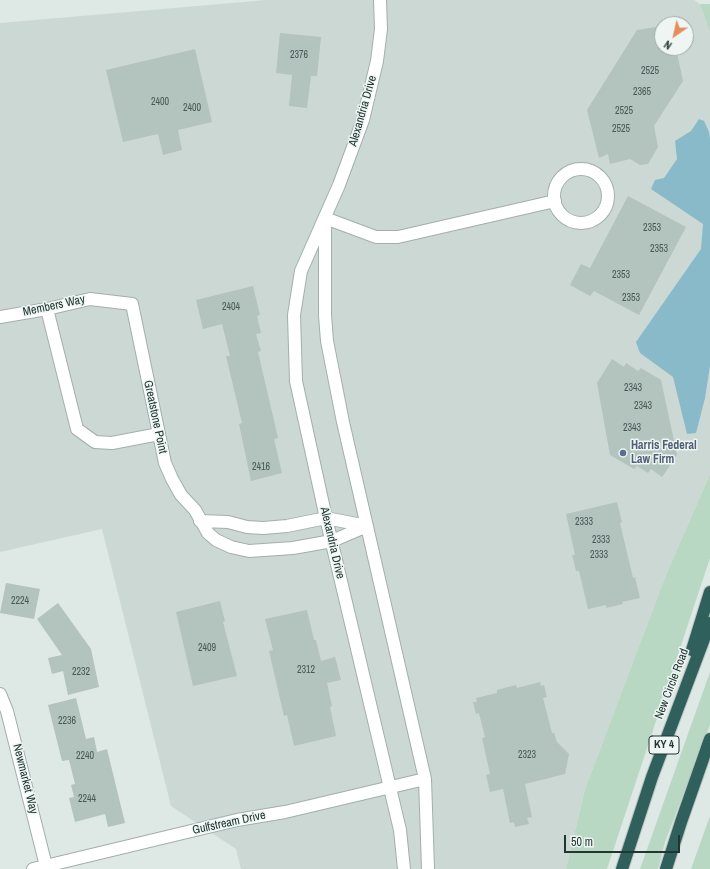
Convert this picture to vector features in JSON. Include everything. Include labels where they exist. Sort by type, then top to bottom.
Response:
[{"type":"highway","points":[[652,777],[710,592]]},
{"type":"highway","name":"New Circle Road","points":[[622,869],[652,777],[710,623]]},
{"type":"highway","points":[[666,869],[683,815],[710,739]]},
{"type":"street","name":"Alexandria Drive","points":[[380,0],[381,29],[377,61],[363,120],[339,185],[301,271],[294,315],[296,381],[326,518],[400,830],[404,869]]},
{"type":"street","points":[[577,169],[592,171],[605,183],[608,191],[608,200],[603,211],[593,220],[585,222],[576,222],[562,215],[555,201],[557,185],[561,178],[567,173],[577,169]]},
{"type":"street","points":[[325,218],[376,237],[398,237],[555,201]]},
{"type":"street","name":"Alexandria Drive","points":[[325,218],[325,315],[327,341],[343,422],[425,779],[428,869]]},
{"type":"street","name":"Members Way","points":[[0,317],[47,309],[90,299],[132,304]]},
{"type":"street","name":"Greatstone Point","points":[[132,304],[165,463],[181,495],[195,510],[200,522],[208,533],[216,540],[231,548],[249,551],[293,548],[332,541],[367,526]]},
{"type":"street","points":[[47,309],[77,429],[95,442],[112,443],[159,434]]},
{"type":"street","points":[[200,522],[228,522],[247,527],[263,528],[287,526],[326,518],[367,526]]},
{"type":"street","name":"Newmarket Way","points":[[0,694],[7,711],[46,866]]},
{"type":"street","name":"Gulfstream Drive","points":[[34,869],[237,820],[284,812],[425,779]]},
{"type":"shaded area","points":[[267,0],[694,0],[700,4],[710,33],[710,474],[666,575],[585,789],[566,869],[241,869],[236,849],[171,806],[102,529],[0,552],[0,23]]},
{"type":"green space","points":[[700,4],[710,4],[710,33]]},
{"type":"green space","points":[[710,474],[710,558],[607,869],[566,869],[585,789],[666,575]]},
{"type":"green space","points":[[710,672],[710,725],[665,842],[658,869],[640,869]]},
{"type":"green space","points":[[710,816],[710,869],[691,869]]},
{"type":"water","points":[[699,119],[704,121],[709,132],[710,139],[710,366],[705,398],[696,433],[687,434],[673,377],[640,353],[636,342],[701,249],[703,224],[651,189],[655,180],[664,178],[677,159],[675,141],[691,131]]},
{"type":"building","points":[[654,27],[654,56],[678,56],[683,81],[654,126],[658,147],[648,164],[640,165],[630,159],[610,164],[608,154],[599,158],[587,110],[637,30]]},
{"type":"building","points":[[280,33],[321,37],[317,76],[311,76],[307,108],[289,106],[292,75],[276,73]]},
{"type":"building","points":[[195,49],[212,122],[178,130],[182,150],[163,155],[158,134],[123,142],[106,70]]},
{"type":"building","points":[[628,196],[686,227],[639,315],[594,291],[590,296],[570,285],[581,264],[590,268]]},
{"type":"building","points":[[253,286],[260,315],[257,316],[261,333],[256,334],[261,351],[258,352],[278,438],[274,439],[282,473],[251,481],[239,424],[242,423],[226,356],[230,356],[222,324],[203,329],[196,300]]},
{"type":"building","points":[[612,359],[624,367],[626,363],[638,371],[641,368],[661,380],[677,455],[662,477],[651,469],[648,473],[637,466],[634,469],[610,455],[597,383]]},
{"type":"building","points":[[617,502],[622,522],[620,523],[633,578],[635,577],[640,598],[622,602],[623,604],[606,608],[606,605],[588,609],[579,571],[576,571],[572,555],[575,555],[566,514]]},
{"type":"building","points":[[6,583],[40,589],[34,619],[0,613]]},
{"type":"building","points":[[220,601],[225,621],[223,622],[237,676],[193,686],[176,612]]},
{"type":"building","points":[[58,603],[91,649],[99,687],[68,695],[63,671],[52,674],[48,658],[62,655],[37,619]]},
{"type":"building","points":[[307,610],[321,661],[335,657],[341,680],[327,683],[336,736],[294,746],[287,715],[284,716],[269,651],[273,650],[265,619]]},
{"type":"building","points":[[540,682],[541,686],[544,685],[547,697],[543,698],[552,733],[554,733],[557,742],[569,754],[565,774],[525,784],[532,817],[527,818],[529,824],[515,827],[514,822],[510,823],[503,789],[490,792],[486,775],[490,774],[482,738],[485,737],[479,713],[476,714],[473,702],[477,702],[476,698],[497,693],[497,690],[516,685],[517,688]]},
{"type":"building","points":[[76,698],[86,739],[94,737],[97,752],[107,749],[125,823],[108,827],[105,814],[75,822],[69,798],[74,797],[71,785],[75,784],[69,760],[62,761],[48,705]]},
{"type":"place","name":"Harris Federal Law Firm","points":[[623,453]]}]
